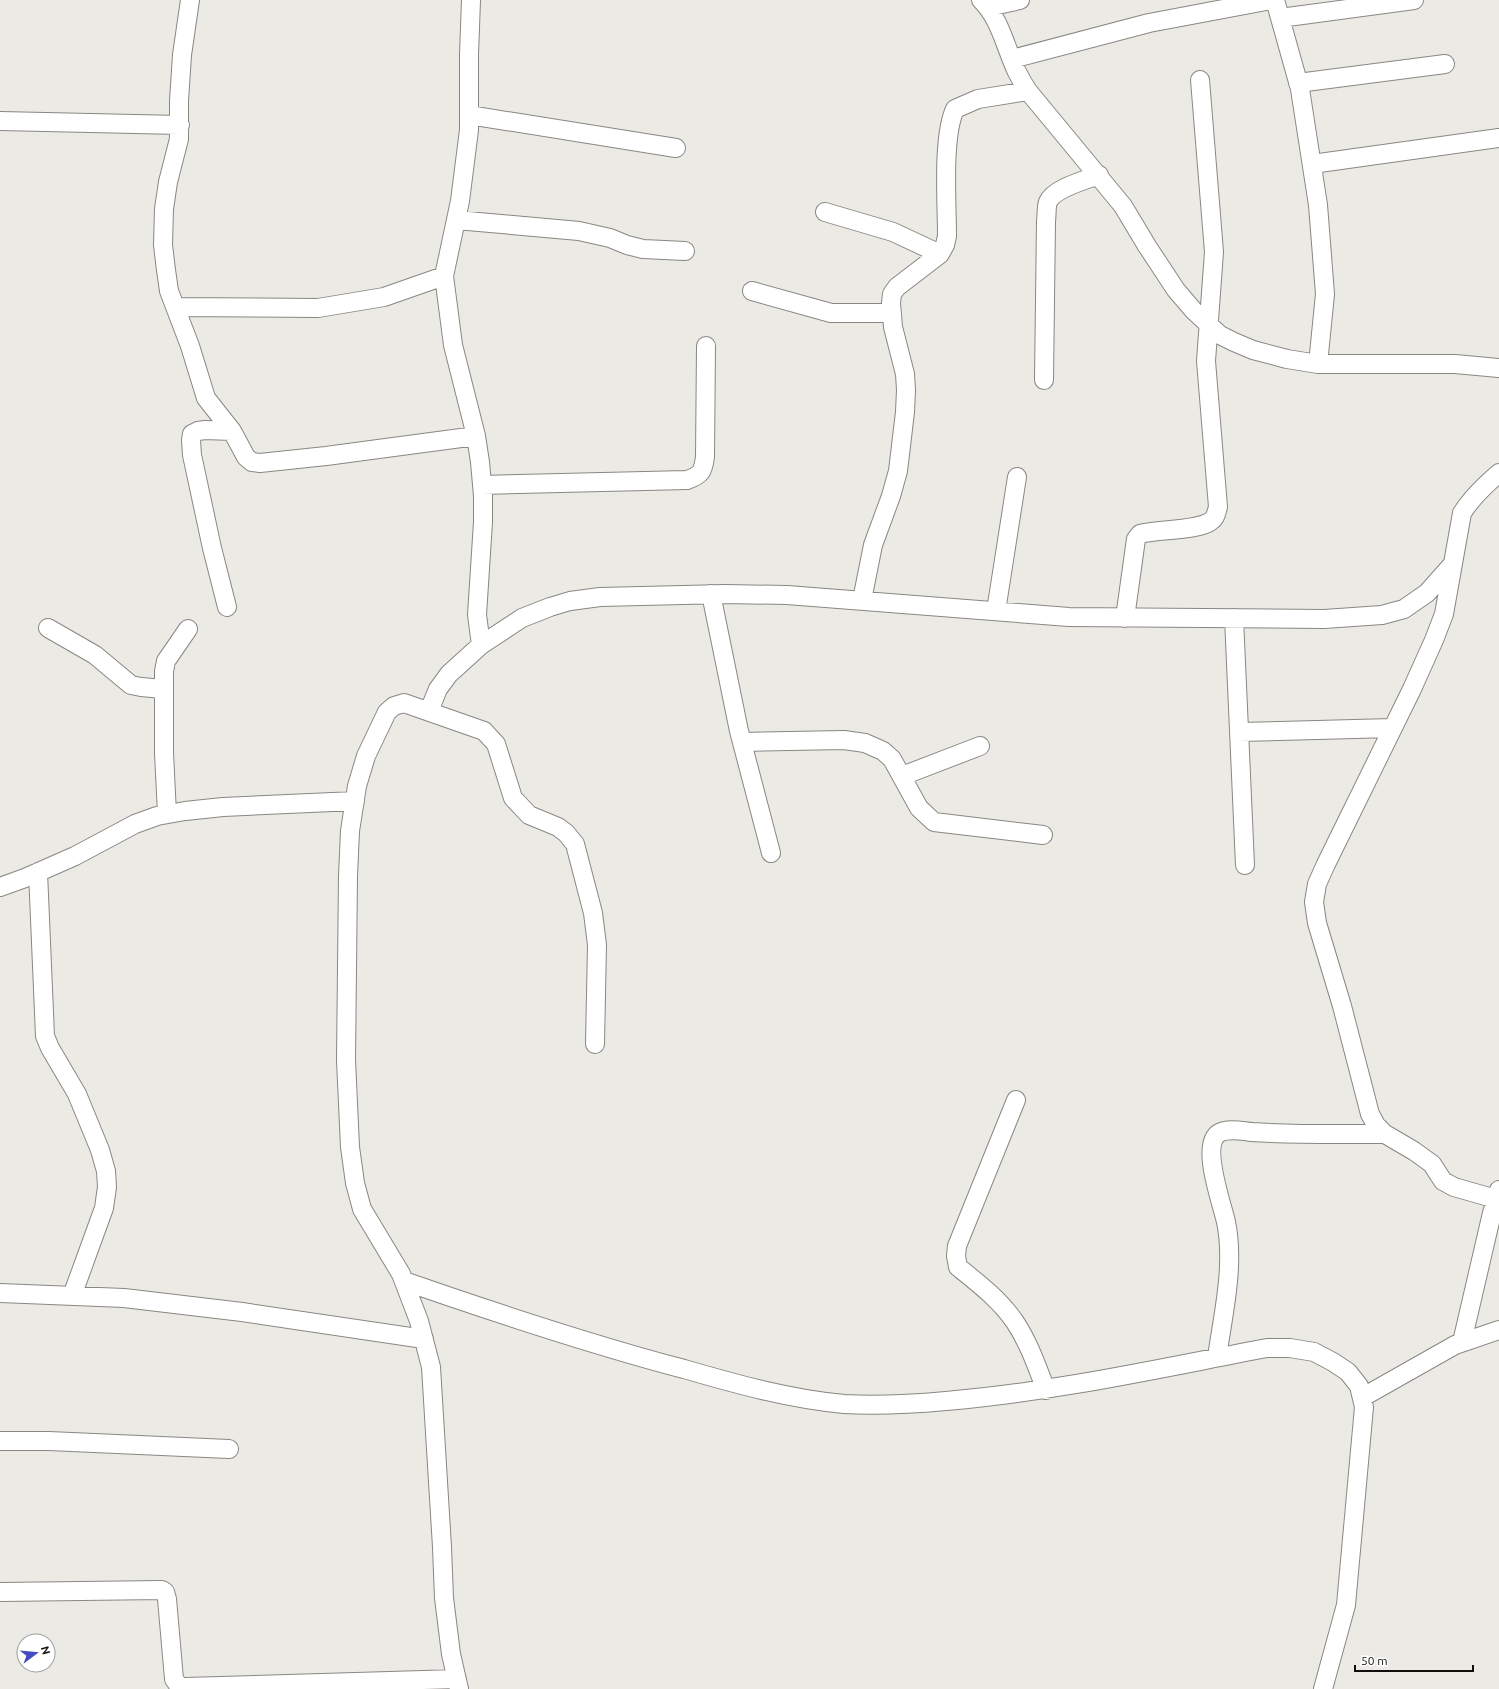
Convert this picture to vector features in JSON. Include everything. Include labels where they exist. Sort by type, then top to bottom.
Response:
[{"type":"street","points":[[190,0],[182,55],[179,101],[179,139],[168,182],[163,245],[169,291],[206,398],[232,431],[246,457],[252,462],[260,463],[326,456],[476,436]]},
{"type":"street","points":[[471,0],[469,115],[465,168],[444,276],[453,346],[476,436],[482,485],[483,522],[477,615],[481,645]]},
{"type":"street","points":[[1020,0],[984,4],[999,26],[1012,59],[1028,91],[1123,206],[1176,290],[1208,324],[1220,334],[1253,350],[1287,359],[1318,364],[1455,364],[1499,368]]},
{"type":"street","points":[[1012,59],[1150,23],[1271,0]]},
{"type":"street","points":[[1275,0],[1298,83],[1318,205],[1325,294],[1318,364]]},
{"type":"street","points":[[1280,18],[1414,0]]},
{"type":"street","points":[[1298,83],[1445,64]]},
{"type":"street","points":[[1125,618],[1136,539],[1140,534],[1198,526],[1210,522],[1215,517],[1218,507],[1206,361],[1214,252],[1200,80]]},
{"type":"street","points":[[862,600],[874,544],[898,471],[905,412],[905,374],[893,327],[892,294],[897,287],[940,254],[945,246],[947,236],[948,151],[951,118],[955,109],[978,100],[1028,91]]},
{"type":"street","points":[[469,115],[676,148]]},
{"type":"street","points":[[0,121],[180,125]]},
{"type":"street","points":[[1312,164],[1499,138]]},
{"type":"street","points":[[1044,380],[1046,221],[1048,202],[1052,196],[1061,190],[1098,175]]},
{"type":"street","points":[[825,212],[893,232],[940,254]]},
{"type":"street","points":[[456,220],[579,231],[610,238],[627,245],[643,249],[685,251]]},
{"type":"street","points":[[175,307],[318,308],[384,297],[444,276]]},
{"type":"street","points":[[752,291],[831,312],[892,313]]},
{"type":"street","points":[[482,485],[688,480],[698,476],[703,469],[705,457],[706,346]]},
{"type":"street","points":[[227,606],[192,455],[191,440],[192,434],[198,431],[232,431]]},
{"type":"street","points":[[1462,1342],[1498,1194],[1454,1188],[1444,1181],[1432,1164],[1414,1151],[1385,1134],[1376,1125],[1370,1114],[1342,1006],[1317,923],[1314,902],[1317,884],[1326,864],[1434,640],[1444,614],[1451,566],[1462,513],[1483,486],[1499,473]]},
{"type":"street","points":[[996,611],[1017,477]]},
{"type":"street","points":[[429,711],[438,689],[449,674],[481,645],[522,618],[570,601],[600,597],[711,594],[787,595],[1068,617],[1324,619],[1382,615],[1404,609],[1427,593],[1451,566]]},
{"type":"street","points":[[711,594],[742,742],[771,853]]},
{"type":"street","points":[[1234,618],[1245,866]]},
{"type":"street","points":[[48,628],[95,655],[131,685],[163,689]]},
{"type":"street","points":[[167,814],[163,689],[164,671],[166,661],[188,629]]},
{"type":"street","points":[[0,1592],[162,1590],[165,1592],[167,1599],[174,1679],[178,1685],[185,1687],[458,1684],[451,1654],[444,1598],[431,1366],[404,1281],[386,1247],[362,1208],[355,1183],[350,1147],[346,1060],[348,876],[350,831],[355,801],[366,756],[388,712],[394,706],[404,703],[484,731],[496,744],[513,798],[529,814],[566,833],[575,844],[594,913],[596,939],[594,1044]]},
{"type":"street","points":[[1239,732],[1392,728]]},
{"type":"street","points":[[742,742],[844,740],[865,743],[883,752],[892,759],[919,808],[934,822],[1043,835]]},
{"type":"street","points":[[902,776],[980,746]]},
{"type":"street","points":[[0,887],[75,856],[135,824],[167,814],[223,807],[355,801]]},
{"type":"street","points":[[38,872],[45,1036],[50,1048],[77,1094],[100,1150],[106,1171],[107,1187],[104,1208],[72,1296]]},
{"type":"street","points":[[1016,1100],[957,1246],[956,1256],[958,1266],[992,1295],[1015,1321],[1026,1340],[1046,1390]]},
{"type":"street","points":[[1218,1357],[1229,1268],[1229,1246],[1226,1224],[1210,1150],[1213,1138],[1220,1132],[1232,1130],[1287,1134],[1385,1134]]},
{"type":"street","points":[[404,1281],[612,1350],[745,1386],[807,1400],[846,1404],[916,1403],[992,1397],[1046,1390],[1267,1348],[1290,1348],[1314,1352],[1348,1372],[1359,1386],[1364,1407],[1346,1605],[1323,1689]]},
{"type":"street","points":[[0,1293],[124,1298],[242,1312],[424,1340]]},
{"type":"street","points":[[1362,1397],[1462,1342],[1499,1330]]},
{"type":"street","points":[[0,1441],[49,1441],[229,1449]]}]
